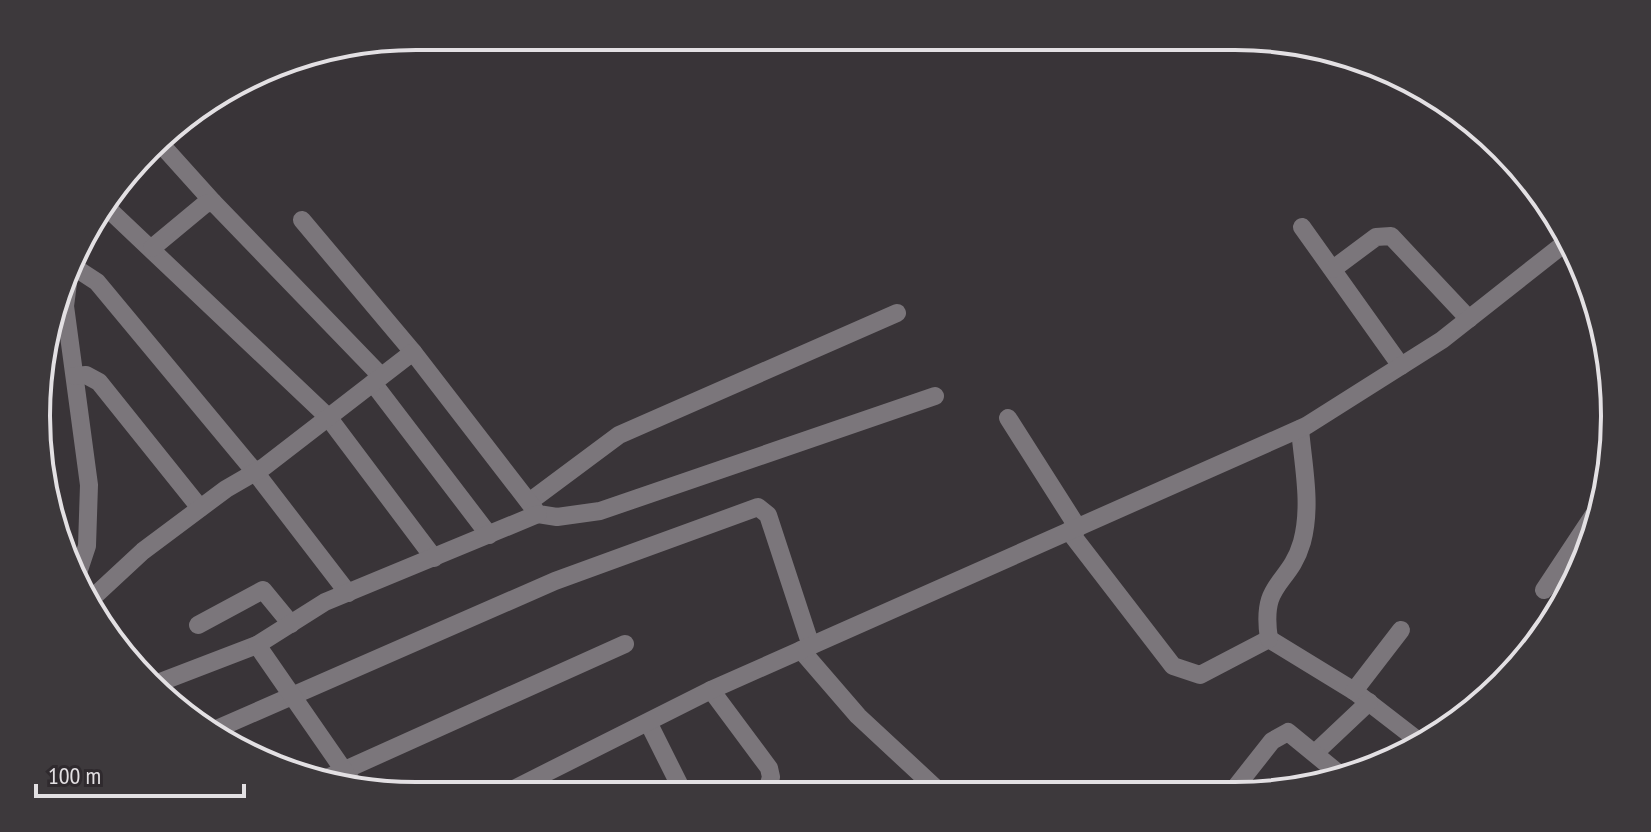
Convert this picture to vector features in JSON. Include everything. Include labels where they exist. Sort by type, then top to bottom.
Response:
[{"type":"street","points":[[166,149],[377,380],[489,535]]},
{"type":"street","points":[[152,248],[205,204],[213,202]]},
{"type":"street","points":[[112,212],[328,417],[434,558]]},
{"type":"street","points":[[302,220],[413,352],[533,508],[568,517],[600,511],[935,396]]},
{"type":"street","points":[[1302,227],[1401,366]]},
{"type":"street","points":[[1333,269],[1376,237],[1391,236],[1469,319]]},
{"type":"street","points":[[529,782],[711,690],[1300,429],[1469,319],[1560,247]]},
{"type":"street","points":[[80,271],[97,282],[255,472],[348,593]]},
{"type":"street","points":[[66,310],[89,485],[87,546],[81,563]]},
{"type":"street","points":[[164,681],[257,645],[348,593],[489,535],[533,508],[619,435],[897,313]]},
{"type":"street","points":[[96,594],[143,551],[255,472],[413,352]]},
{"type":"street","points":[[75,376],[86,375],[99,382],[200,508]]},
{"type":"street","points":[[1008,418],[1073,530],[1173,666],[1200,675],[1269,639]]},
{"type":"street","points":[[1269,639],[1265,611],[1270,593],[1295,555],[1303,531],[1306,486],[1300,429]]},
{"type":"street","points":[[223,726],[555,581],[758,507],[768,515],[806,648],[858,716],[929,782]]},
{"type":"street","points":[[1544,590],[1583,531]]},
{"type":"street","points":[[1562,562],[1568,566]]},
{"type":"street","points":[[198,625],[263,590],[291,624]]},
{"type":"street","points":[[1316,752],[1362,696],[1401,630]]},
{"type":"street","points":[[1269,639],[1362,696],[1412,736]]},
{"type":"street","points":[[347,775],[625,644]]},
{"type":"street","points":[[257,645],[293,696],[340,774]]},
{"type":"street","points":[[711,690],[769,768],[770,782]]},
{"type":"street","points":[[649,724],[678,782]]},
{"type":"street","points":[[1240,782],[1272,741],[1288,732],[1334,769]]}]
